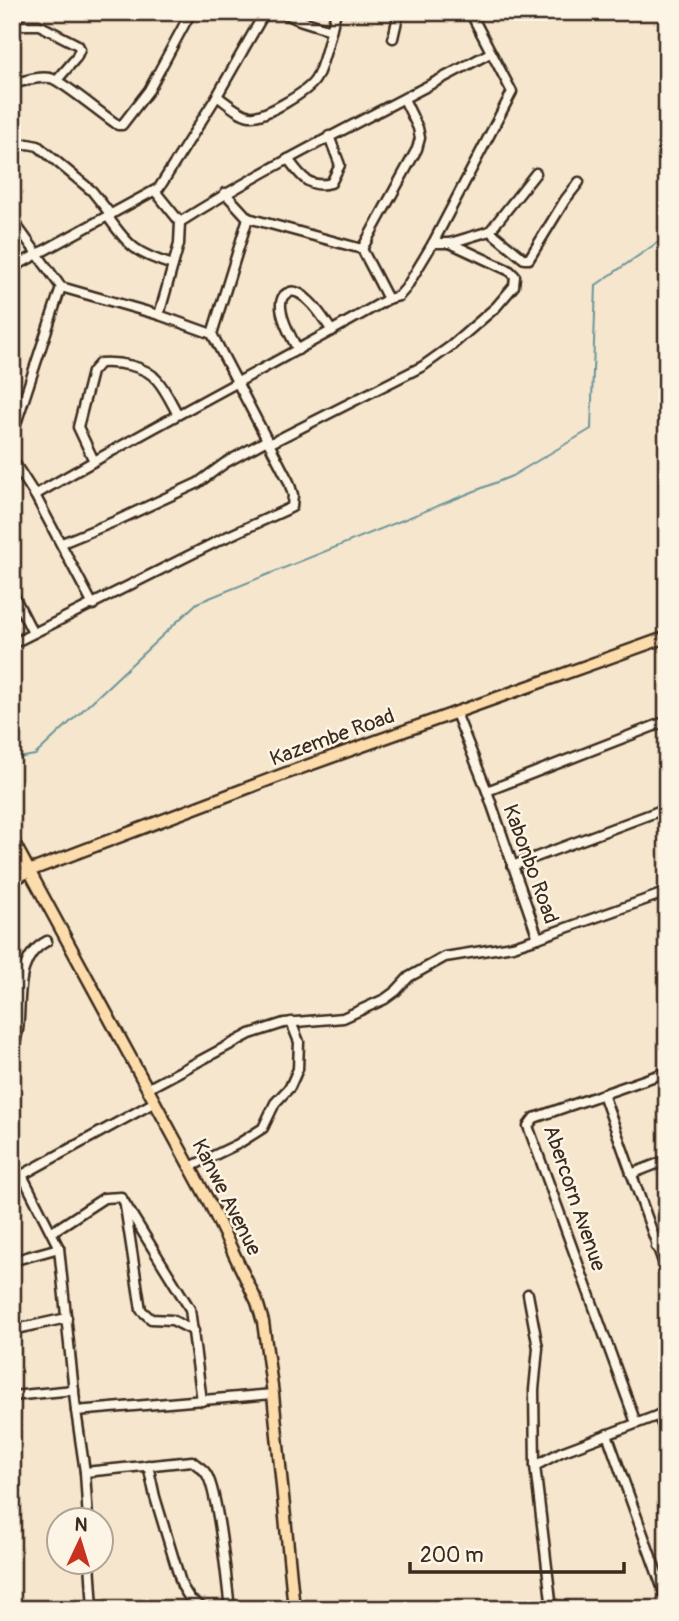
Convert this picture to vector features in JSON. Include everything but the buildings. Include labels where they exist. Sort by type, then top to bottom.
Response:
[{"type":"main road","name":"Kazembe Road","points":[[12,880],[29,871],[284,774],[667,637]]},
{"type":"main road","name":"Kanwe Avenue","points":[[12,839],[190,1167],[257,1301],[263,1322],[273,1394],[294,1609]]},
{"type":"street","points":[[12,84],[44,77],[58,79],[94,109],[121,125],[149,90],[191,12]]},
{"type":"street","points":[[12,268],[156,191],[217,96],[264,14],[253,12]]},
{"type":"street","points":[[282,12],[331,30]]},
{"type":"street","points":[[217,96],[243,114],[253,117],[264,114],[300,94],[314,82],[336,12]]},
{"type":"street","points":[[393,38],[399,12]]},
{"type":"street","points":[[35,495],[177,413],[239,382],[388,299],[399,296],[433,243],[512,92],[470,12]]},
{"type":"street","points":[[12,25],[39,25],[78,46],[76,58],[58,79]]},
{"type":"street","points":[[180,222],[329,136],[490,54]]},
{"type":"street","points":[[362,249],[417,149],[420,138],[404,99]]},
{"type":"street","points":[[288,159],[304,180],[317,184],[331,183],[340,165],[329,136]]},
{"type":"street","points":[[12,146],[38,146],[92,191],[126,244],[139,253],[173,265]]},
{"type":"street","points":[[433,243],[450,243],[490,231],[536,173]]},
{"type":"street","points":[[490,231],[524,259],[529,259],[579,182]]},
{"type":"street","points":[[156,191],[180,222],[179,244],[159,315]]},
{"type":"street","points":[[225,194],[247,218],[362,249],[388,299]]},
{"type":"street","points":[[212,334],[247,218]]},
{"type":"street","points":[[12,219],[61,287],[159,315],[212,334],[239,382],[293,495],[292,507],[12,644]]},
{"type":"street","points":[[62,542],[116,521],[198,483],[225,463],[423,366],[451,346],[496,307],[514,286],[515,276],[510,271],[450,243]]},
{"type":"street","points":[[12,436],[15,417],[61,287]]},
{"type":"street","points":[[298,350],[281,313],[283,296],[288,292],[294,292],[310,302],[332,331]]},
{"type":"street","points":[[94,461],[78,427],[92,372],[100,363],[115,362],[150,373],[158,380],[177,413]]},
{"type":"street","points":[[12,459],[62,542],[93,604]]},
{"type":"street","points":[[12,592],[33,633]]},
{"type":"street","name":"Kabonbo Road","points":[[456,713],[538,939],[667,892]]},
{"type":"street","points":[[486,791],[667,720]]},
{"type":"street","points":[[512,866],[667,808]]},
{"type":"street","points":[[148,1089],[243,1037],[291,1022],[343,1018],[385,999],[409,977],[445,957],[513,946],[538,939]]},
{"type":"street","points":[[12,1057],[18,1029],[24,966],[32,951],[47,941]]},
{"type":"street","points":[[190,1167],[238,1144],[263,1128],[275,1103],[290,1087],[298,1069],[299,1042],[291,1022]]},
{"type":"street","name":"Abercorn Avenue","points":[[636,1423],[528,1126],[534,1118],[667,1072]]},
{"type":"street","points":[[603,1094],[667,1273]]},
{"type":"street","points":[[12,1180],[155,1102]]},
{"type":"street","points":[[631,1174],[667,1160]]},
{"type":"street","points":[[22,1175],[59,1248],[87,1506]]},
{"type":"street","points":[[52,1232],[104,1198],[121,1196],[186,1302],[194,1331],[202,1401]]},
{"type":"street","points":[[124,1201],[141,1310],[151,1319],[172,1320],[194,1331]]},
{"type":"street","points":[[656,1247],[667,1243]]},
{"type":"street","points":[[12,1261],[59,1248]]},
{"type":"street","points":[[528,1294],[538,1348],[534,1390],[535,1466],[552,1609]]},
{"type":"street","points":[[12,1330],[67,1318]]},
{"type":"street","points":[[12,1396],[74,1391]]},
{"type":"street","points":[[76,1411],[273,1394]]},
{"type":"street","points":[[535,1466],[561,1452],[663,1413],[667,1436]]},
{"type":"street","points":[[607,1434],[667,1601]]},
{"type":"street","points":[[85,1472],[192,1461],[205,1472],[215,1503],[230,1609]]},
{"type":"street","points":[[148,1465],[181,1586],[190,1599],[204,1609]]},
{"type":"street","points":[[91,1576],[93,1609]]},
{"type":"waterway","points":[[12,759],[35,755],[197,603],[512,476],[591,429],[596,285],[667,236]]}]
